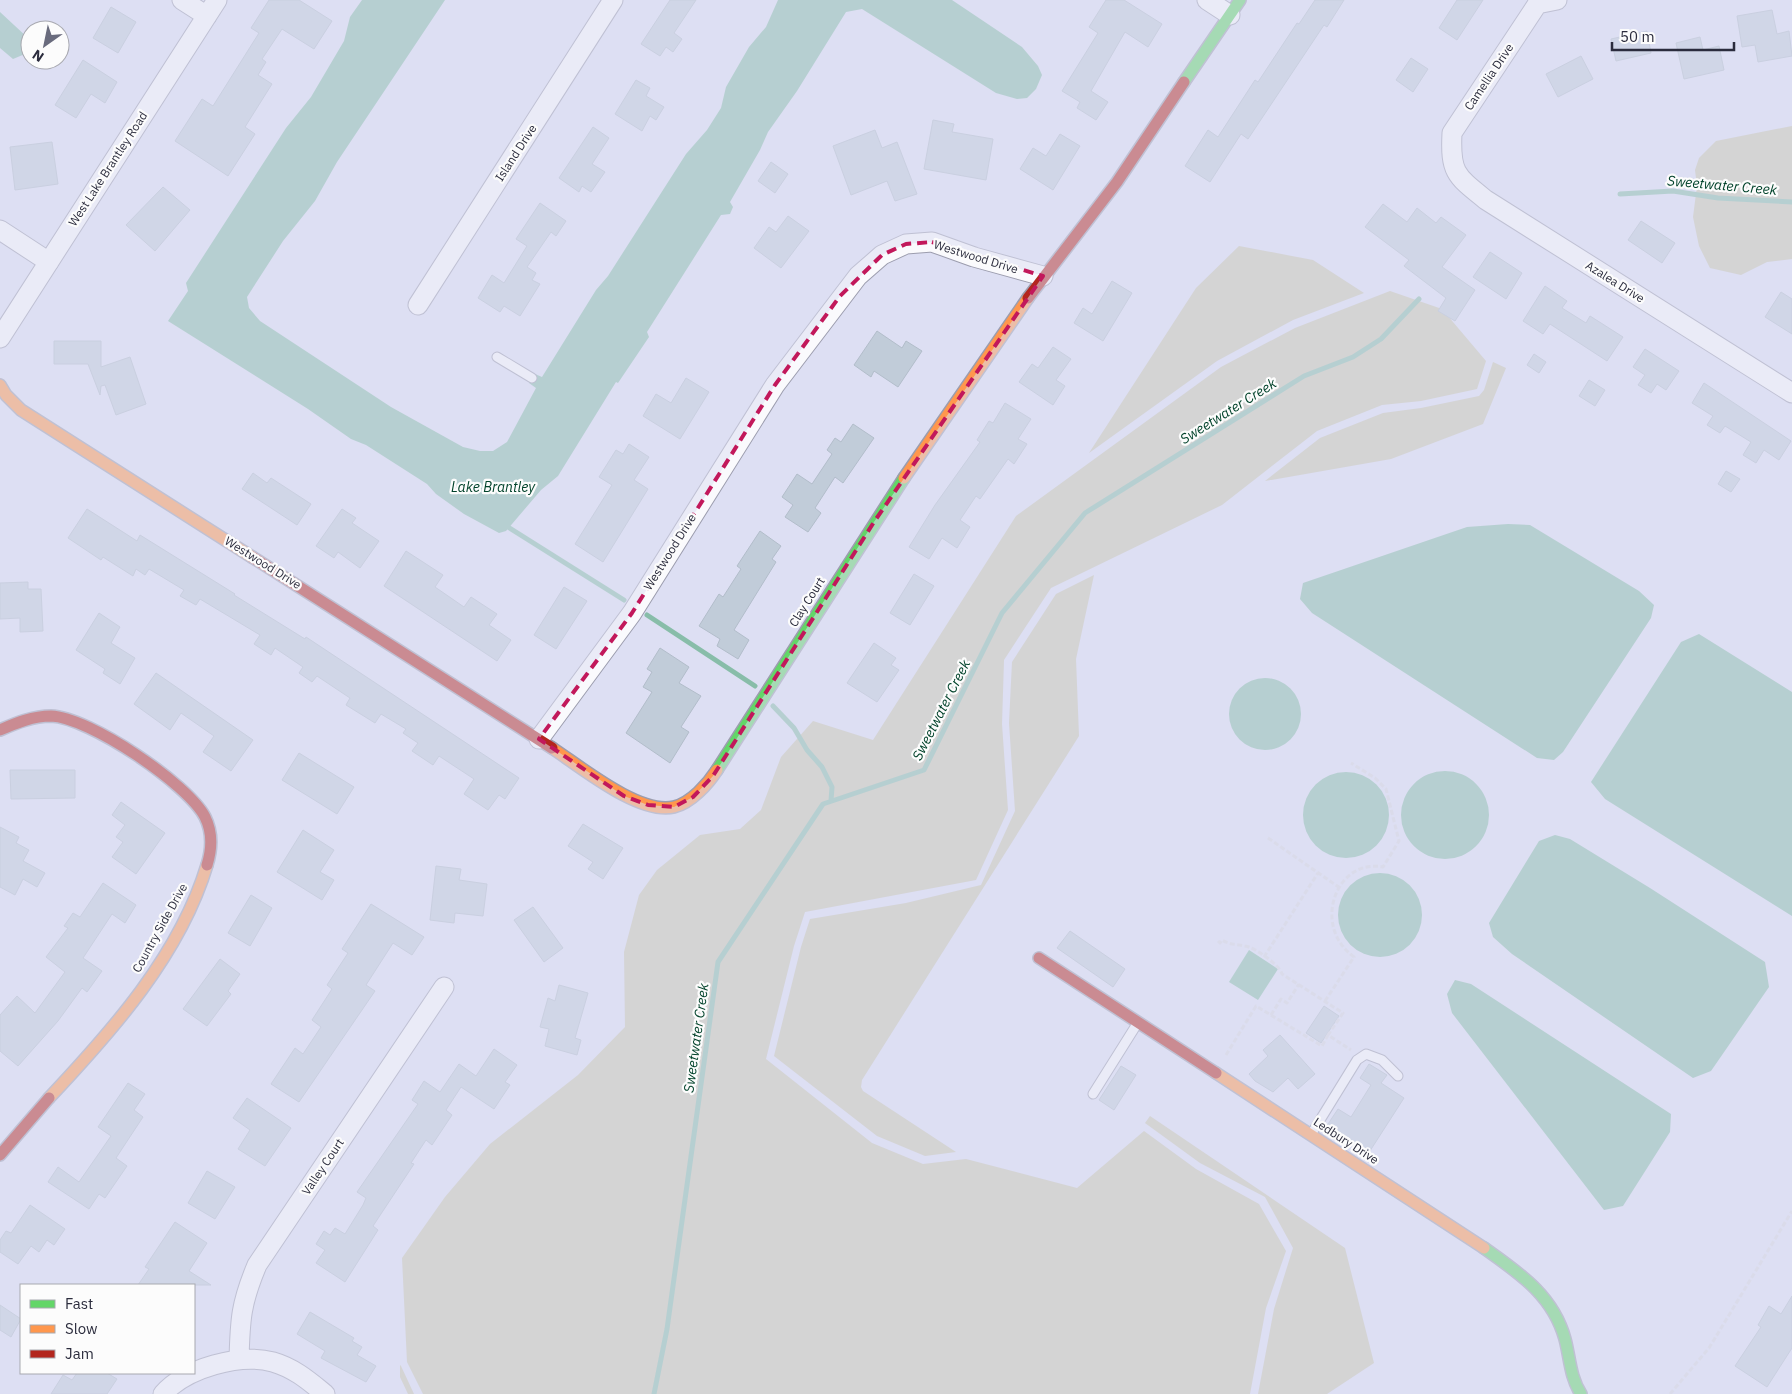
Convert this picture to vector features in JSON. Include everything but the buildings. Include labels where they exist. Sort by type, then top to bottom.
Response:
[{"type":"street","points":[[182,0],[207,16]]},
{"type":"street","name":"West Lake Brantley Road","points":[[0,338],[217,0]]},
{"type":"street","name":"Island Drive","points":[[418,305],[613,0]]},
{"type":"street","points":[[1043,276],[1117,182],[1235,7],[1207,0]]},
{"type":"street","points":[[1538,2],[1557,0]]},
{"type":"street","name":"Camellia Drive","points":[[1451,158],[1452,133],[1538,2]]},
{"type":"street","name":"Azalea Drive","points":[[1451,158],[1461,180],[1486,200],[1792,393]]},
{"type":"street","points":[[0,230],[49,262]]},
{"type":"street","name":"Westwood Drive","points":[[0,385],[6,395],[22,410],[538,739],[632,614],[775,385],[858,276],[882,255],[906,244],[932,242],[974,257],[1043,276]]},
{"type":"street","name":"Clay Court","points":[[538,739],[624,796],[648,805],[674,807],[693,798],[713,776],[874,522],[1043,276]]},
{"type":"street","name":"Country Side Drive","points":[[0,730],[21,720],[46,714],[66,717],[93,728],[178,785],[201,808],[211,833],[209,857],[199,887],[183,922],[143,987],[106,1036],[0,1155]]},
{"type":"street","name":"Ledbury Drive","points":[[1039,958],[1476,1243],[1535,1287],[1549,1300],[1559,1318],[1572,1378],[1581,1394]]},
{"type":"street","name":"Valley Court","points":[[239,1360],[240,1316],[246,1290],[257,1265],[444,987]]},
{"type":"street","points":[[195,1373],[213,1364],[239,1360],[272,1362],[302,1375],[325,1394]]},
{"type":"street","points":[[163,1394],[192,1374]]},
{"type":"lane","points":[[497,357],[532,378]]},
{"type":"lane","points":[[1093,1094],[1138,1022]]},
{"type":"lane","points":[[1311,1135],[1357,1060],[1366,1054],[1382,1060],[1398,1076]]},
{"type":"path","points":[[1325,1001],[1354,957],[1344,950],[1333,933],[1331,908],[1340,888],[1349,876],[1358,871],[1377,866],[1383,867],[1399,841],[1386,789],[1375,778],[1351,763]]},
{"type":"path","points":[[1268,838],[1340,888]]},
{"type":"path","points":[[1264,957],[1318,873]]},
{"type":"path","points":[[1216,1073],[1256,1006],[1322,1046],[1343,1013],[1282,974],[1280,967],[1247,946],[1230,944],[1222,940],[1220,943],[1218,941]]},
{"type":"path","points":[[1271,1015],[1281,999],[1287,1003],[1299,984]]},
{"type":"path","points":[[1328,1035],[1362,1057]]},
{"type":"path","points":[[1670,1394],[1709,1348],[1792,1211]]},
{"type":"highlighted area","points":[[932,242],[1043,276],[874,522],[713,776],[693,797],[674,807],[648,805],[624,796],[539,739],[632,613],[775,385],[840,296],[882,255],[906,244]]},
{"type":"shaded area","points":[[1792,126],[1792,259],[1767,262],[1741,275],[1710,268],[1699,246],[1693,217],[1697,186],[1695,170],[1699,158],[1716,141]]},
{"type":"shaded area","points":[[1239,246],[1313,260],[1364,293],[1293,320],[1217,361],[1089,453],[1196,288]]},
{"type":"shaded area","points":[[1390,291],[1442,309],[1486,361],[1477,389],[1421,401],[1382,405],[1317,431],[1222,505],[1051,588],[1004,660],[1002,724],[1008,810],[976,880],[805,912],[794,946],[766,1059],[872,1143],[923,1164],[966,1159],[1077,1188],[1144,1131],[1196,1169],[1259,1204],[1286,1251],[1266,1308],[1250,1394],[423,1394],[407,1362],[402,1258],[445,1197],[490,1144],[578,1075],[625,1027],[624,952],[639,895],[657,870],[700,835],[740,829],[761,810],[781,757],[813,721],[873,740],[1016,516],[1221,367],[1295,328]]},
{"type":"shaded area","points":[[1493,362],[1506,368],[1483,424],[1391,459],[1265,481],[1320,438],[1383,413],[1421,408],[1479,396],[1484,390]]},
{"type":"shaded area","points":[[1094,575],[1076,659],[1079,736],[862,1080],[861,1087],[863,1091],[956,1152],[925,1156],[877,1136],[774,1056],[801,947],[810,919],[906,903],[981,885],[1015,811],[1009,723],[1012,662],[1056,594]]},
{"type":"shaded area","points":[[1150,1116],[1345,1248],[1374,1363],[1327,1394],[1258,1394],[1274,1309],[1293,1248],[1265,1197],[1200,1163],[1145,1123]]},
{"type":"shaded area","points":[[400,1365],[414,1394],[408,1394],[400,1377]]},
{"type":"water","name":"Lake Brantley","points":[[362,0],[445,0],[337,162],[315,201],[283,241],[247,297],[249,308],[260,321],[391,407],[463,447],[480,451],[493,451],[507,442],[536,388],[529,383],[535,374],[542,377],[596,290],[608,276],[686,154],[707,130],[721,108],[726,87],[749,47],[766,27],[778,0],[952,0],[1022,47],[1038,66],[1042,75],[1036,89],[1027,98],[1017,99],[996,93],[862,9],[846,12],[797,91],[768,132],[760,150],[730,202],[733,207],[730,214],[721,215],[647,332],[649,337],[618,383],[616,382],[558,476],[541,490],[506,531],[499,533],[464,514],[436,494],[427,484],[366,445],[351,439],[308,409],[168,321],[188,291],[186,283],[286,128],[311,97],[344,41],[350,17]]},
{"type":"water","points":[[0,12],[20,31],[20,56],[13,59],[0,48]]},
{"type":"water","points":[[1508,524],[1530,525],[1639,591],[1654,605],[1651,618],[1563,752],[1554,760],[1537,758],[1312,613],[1300,599],[1303,583],[1467,527]]},
{"type":"water","points":[[1699,634],[1792,692],[1792,916],[1605,799],[1591,782],[1681,642]]},
{"type":"water","points":[[1265,678],[1285,684],[1295,694],[1301,714],[1295,734],[1285,744],[1265,750],[1245,744],[1235,734],[1229,714],[1235,694],[1245,684]]},
{"type":"water","points":[[1445,771],[1462,774],[1476,784],[1486,798],[1489,815],[1486,832],[1476,846],[1462,856],[1445,859],[1428,856],[1414,846],[1404,832],[1401,815],[1404,798],[1414,784],[1428,774]]},
{"type":"water","points":[[1346,772],[1362,775],[1370,779],[1382,791],[1386,799],[1389,815],[1386,831],[1382,839],[1370,851],[1362,855],[1346,858],[1330,855],[1322,851],[1310,839],[1306,831],[1303,815],[1306,799],[1310,791],[1322,779],[1330,775]]},
{"type":"water","points":[[1555,835],[1570,839],[1765,962],[1769,987],[1711,1071],[1693,1078],[1512,954],[1493,937],[1489,923],[1539,841]]},
{"type":"water","points":[[1372,873],[1388,873],[1404,880],[1415,891],[1422,907],[1419,931],[1410,945],[1404,950],[1388,957],[1372,957],[1356,950],[1345,939],[1338,923],[1338,907],[1345,891],[1356,880]]},
{"type":"water","points":[[1249,950],[1278,969],[1258,1000],[1229,982]]},
{"type":"water","points":[[1455,980],[1471,984],[1671,1114],[1670,1132],[1623,1206],[1604,1210],[1452,1013],[1447,994]]},
{"type":"waterway","name":"Sweetwater Creek","points":[[1620,194],[1673,191],[1718,198],[1792,202]]},
{"type":"waterway","name":"Sweetwater Creek","points":[[654,1394],[667,1329],[718,962],[823,804],[924,770],[1002,613],[1085,513],[1304,376],[1353,357],[1381,339],[1419,299]]},
{"type":"waterway","points":[[508,527],[624,600]]},
{"type":"waterway","points":[[647,615],[755,686]]},
{"type":"waterway","points":[[773,706],[794,728],[807,750],[822,767],[832,787],[831,801]]},
{"type":"traffic: fast","points":[[1184,82],[1240,0]]},
{"type":"traffic: fast","points":[[717,770],[904,478]]},
{"type":"traffic: fast","points":[[1484,1248],[1533,1286],[1552,1310],[1560,1323],[1572,1374],[1581,1394]]},
{"type":"traffic: slow","points":[[904,478],[1028,298]]},
{"type":"traffic: slow","points":[[0,385],[6,395],[21,410],[252,557]]},
{"type":"traffic: slow","points":[[552,748],[611,788],[644,804],[660,808],[674,807],[687,802],[704,787],[717,770]]},
{"type":"traffic: slow","points":[[49,1098],[120,1019],[162,961],[180,930],[195,898],[207,865]]},
{"type":"traffic: slow","points":[[1216,1073],[1484,1248]]},
{"type":"traffic: jam","points":[[1028,298],[1117,182],[1184,82]]},
{"type":"traffic: jam","points":[[252,557],[552,748]]},
{"type":"traffic: jam","points":[[0,730],[18,722],[44,716],[68,719],[112,740],[136,755],[179,787],[195,803],[205,817],[211,841],[207,865]]},
{"type":"traffic: jam","points":[[1039,958],[1216,1073]]},
{"type":"traffic: jam","points":[[0,1155],[49,1098]]}]
